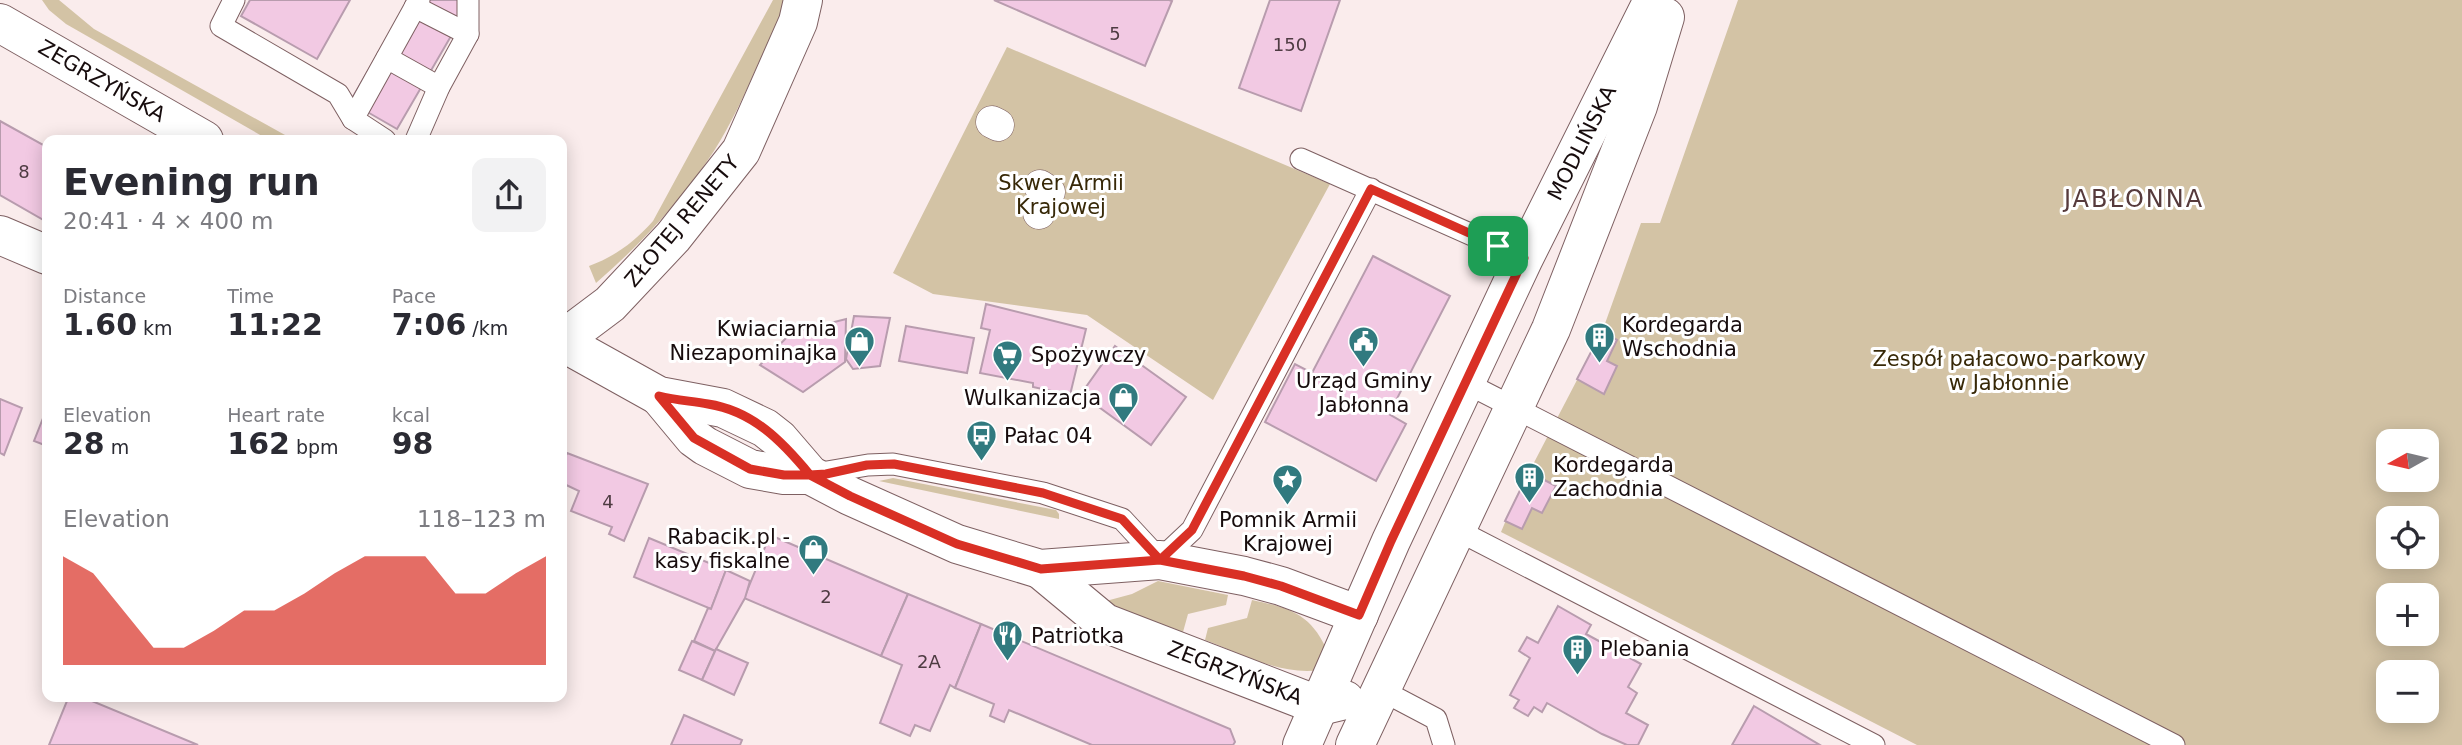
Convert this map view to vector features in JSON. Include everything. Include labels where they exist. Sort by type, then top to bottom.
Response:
[{"type":"main road","name":"ZŁOTEJ RENETY","points":[[567,337],[610,304],[673,237],[741,151],[797,22],[803,0]]},
{"type":"main road","name":"MODLIŃSKA","points":[[1302,745],[1391,541],[1524,258],[1653,0]]},
{"type":"main road","name":"MODLIŃSKA","points":[[1355,745],[1551,329],[1638,106],[1670,0]]},
{"type":"main road","name":"ZEGRZYŃSKA","points":[[0,23],[195,135]]},
{"type":"main road","points":[[0,235],[42,253]]},
{"type":"main road","name":"ZEGRZYŃSKA","points":[[567,344],[659,396],[694,438],[716,452],[750,469],[784,475],[810,475],[957,544],[1041,569],[1160,560],[1281,586],[1359,615]]},
{"type":"main road","name":"ZEGRZYŃSKA","points":[[1041,569],[1105,623],[1320,706],[1381,690]]},
{"type":"main road","points":[[1359,615],[1381,690]]},
{"type":"lane","points":[[234,0],[221,26],[338,94],[353,119],[378,135]]},
{"type":"lane","points":[[418,135],[439,87],[468,34],[468,0]]},
{"type":"lane","points":[[353,119],[417,4],[468,34]]},
{"type":"lane","points":[[387,58],[439,87]]},
{"type":"lane","points":[[1301,159],[1524,258]]},
{"type":"lane","points":[[810,475],[867,465],[894,464],[1043,493],[1122,519],[1160,560],[1192,530],[1371,189]]},
{"type":"lane","points":[[1466,383],[2174,745]]},
{"type":"lane","points":[[1457,530],[1874,745]]},
{"type":"lane","points":[[1381,690],[1436,719],[1444,745]]},
{"type":"green space","points":[[42,0],[59,0],[94,29],[285,135],[260,135],[66,24],[49,10]]},
{"type":"green space","points":[[773,0],[785,0],[743,98],[714,151],[660,221],[596,283],[589,266],[624,248],[653,221]]},
{"type":"green space","name":"Zespół pałacowo-parkowy w Jabłonnie","points":[[1738,0],[2462,0],[2462,745],[1917,745],[1501,532],[1515,499],[1602,332],[1641,223],[1660,223]]},
{"type":"green space","name":"Skwer Armii Krajowej","points":[[1007,47],[1330,184],[1213,400],[1087,315],[933,294],[893,273]]},
{"type":"green space","points":[[893,478],[1056,510],[1059,519],[879,481]]},
{"type":"green space","points":[[1158,581],[1228,595],[1226,605],[1188,614],[1183,632],[1106,603]]},
{"type":"green space","points":[[1252,600],[1289,610],[1315,629],[1328,653],[1320,670],[1276,667],[1205,640],[1208,628],[1247,618]]},
{"type":"building","points":[[250,0],[350,0],[317,59],[241,16]]},
{"type":"building","points":[[409,0],[472,0],[397,129],[350,102]]},
{"type":"building","points":[[994,0],[1169,0],[1172,1],[1145,66]]},
{"type":"building","points":[[1270,0],[1340,0],[1301,111],[1239,88]]},
{"type":"building","points":[[0,121],[42,144],[42,219],[0,195]]},
{"type":"building","name":"Urząd Gminy Jabłonna","points":[[1373,256],[1450,296],[1389,414],[1406,424],[1376,481],[1265,422],[1295,364],[1312,373]]},
{"type":"building","points":[[986,304],[1086,329],[1070,395],[1033,387],[1033,383],[980,373],[990,330],[981,328]]},
{"type":"building","points":[[854,316],[890,318],[880,366],[853,369],[846,359]]},
{"type":"building","points":[[846,319],[845,362],[803,392],[760,365],[791,333]]},
{"type":"building","points":[[906,326],[974,338],[967,373],[899,361]]},
{"type":"building","name":"Kordegarda Wschodnia","points":[[1602,331],[1617,340],[1607,361],[1617,366],[1604,394],[1577,379]]},
{"type":"building","points":[[1115,346],[1186,397],[1151,445],[1081,394]]},
{"type":"building","points":[[0,399],[22,408],[4,455],[0,453]]},
{"type":"building","points":[[42,421],[42,444],[34,441]]},
{"type":"building","points":[[567,453],[648,484],[624,541],[609,534],[612,527],[571,511],[579,491],[567,485]]},
{"type":"building","name":"Kordegarda Zachodnia","points":[[1529,472],[1556,486],[1542,513],[1532,508],[1522,529],[1505,521]]},
{"type":"building","points":[[770,535],[908,594],[881,656],[744,598]]},
{"type":"building","points":[[649,538],[726,570],[711,609],[634,577]]},
{"type":"building","points":[[726,570],[750,581],[745,598],[715,651],[694,641],[708,608],[711,609]]},
{"type":"building","points":[[908,594],[981,624],[955,688],[950,685],[930,731],[915,725],[910,736],[880,723],[902,665],[881,656]]},
{"type":"building","name":"Plebania","points":[[1558,606],[1591,625],[1586,634],[1641,664],[1628,687],[1637,693],[1626,713],[1648,725],[1638,745],[1627,745],[1602,734],[1547,703],[1542,712],[1534,707],[1528,716],[1514,708],[1519,700],[1510,695],[1530,658],[1519,651],[1527,637],[1538,643]]},
{"type":"building","points":[[981,624],[1230,729],[1235,742],[1233,745],[1092,745],[1009,710],[1004,722],[990,716],[994,704],[955,688]]},
{"type":"building","points":[[692,641],[715,651],[702,680],[679,670]]},
{"type":"building","points":[[716,649],[748,663],[734,695],[702,680]]},
{"type":"building","points":[[67,702],[94,702],[198,745],[49,745]]},
{"type":"building","points":[[1754,706],[1820,745],[1732,745]]},
{"type":"building","points":[[684,715],[742,740],[740,745],[671,745]]},
{"type":"place","name":"Kordegarda Wschodnia","points":[[1599,364]]},
{"type":"place","name":"Kwiaciarnia Niezapominajka","points":[[860,368]]},
{"type":"place","name":"Urząd Gminy Jabłonna","points":[[1364,368]]},
{"type":"place","name":"Spożywczy","points":[[1008,382]]},
{"type":"place","name":"Wulkanizacja","points":[[1124,425]]},
{"type":"place","name":"Pałac 04","points":[[981,463]]},
{"type":"place","name":"Kordegarda Zachodnia","points":[[1530,504]]},
{"type":"place","name":"Pomnik Armii Krajowej","points":[[1288,507]]},
{"type":"place","name":"Rabacik.pl - kasy fiskalne","points":[[813,576]]},
{"type":"place","name":"Patriotka","points":[[1008,663]]},
{"type":"place","name":"Plebania","points":[[1577,676]]},
{"type":"district","name":"JABŁONNA","points":[[2134,199]]},
{"type":"route","points":[[1498,246],[1371,189],[1192,530],[1160,560],[1041,569],[957,544],[810,475],[784,475],[750,469],[694,438],[659,396],[710,404],[765,428],[779,439],[810,475],[867,465],[894,464],[1043,493],[1122,519],[1160,560],[1281,586],[1359,615],[1524,258],[1498,246]]}]
